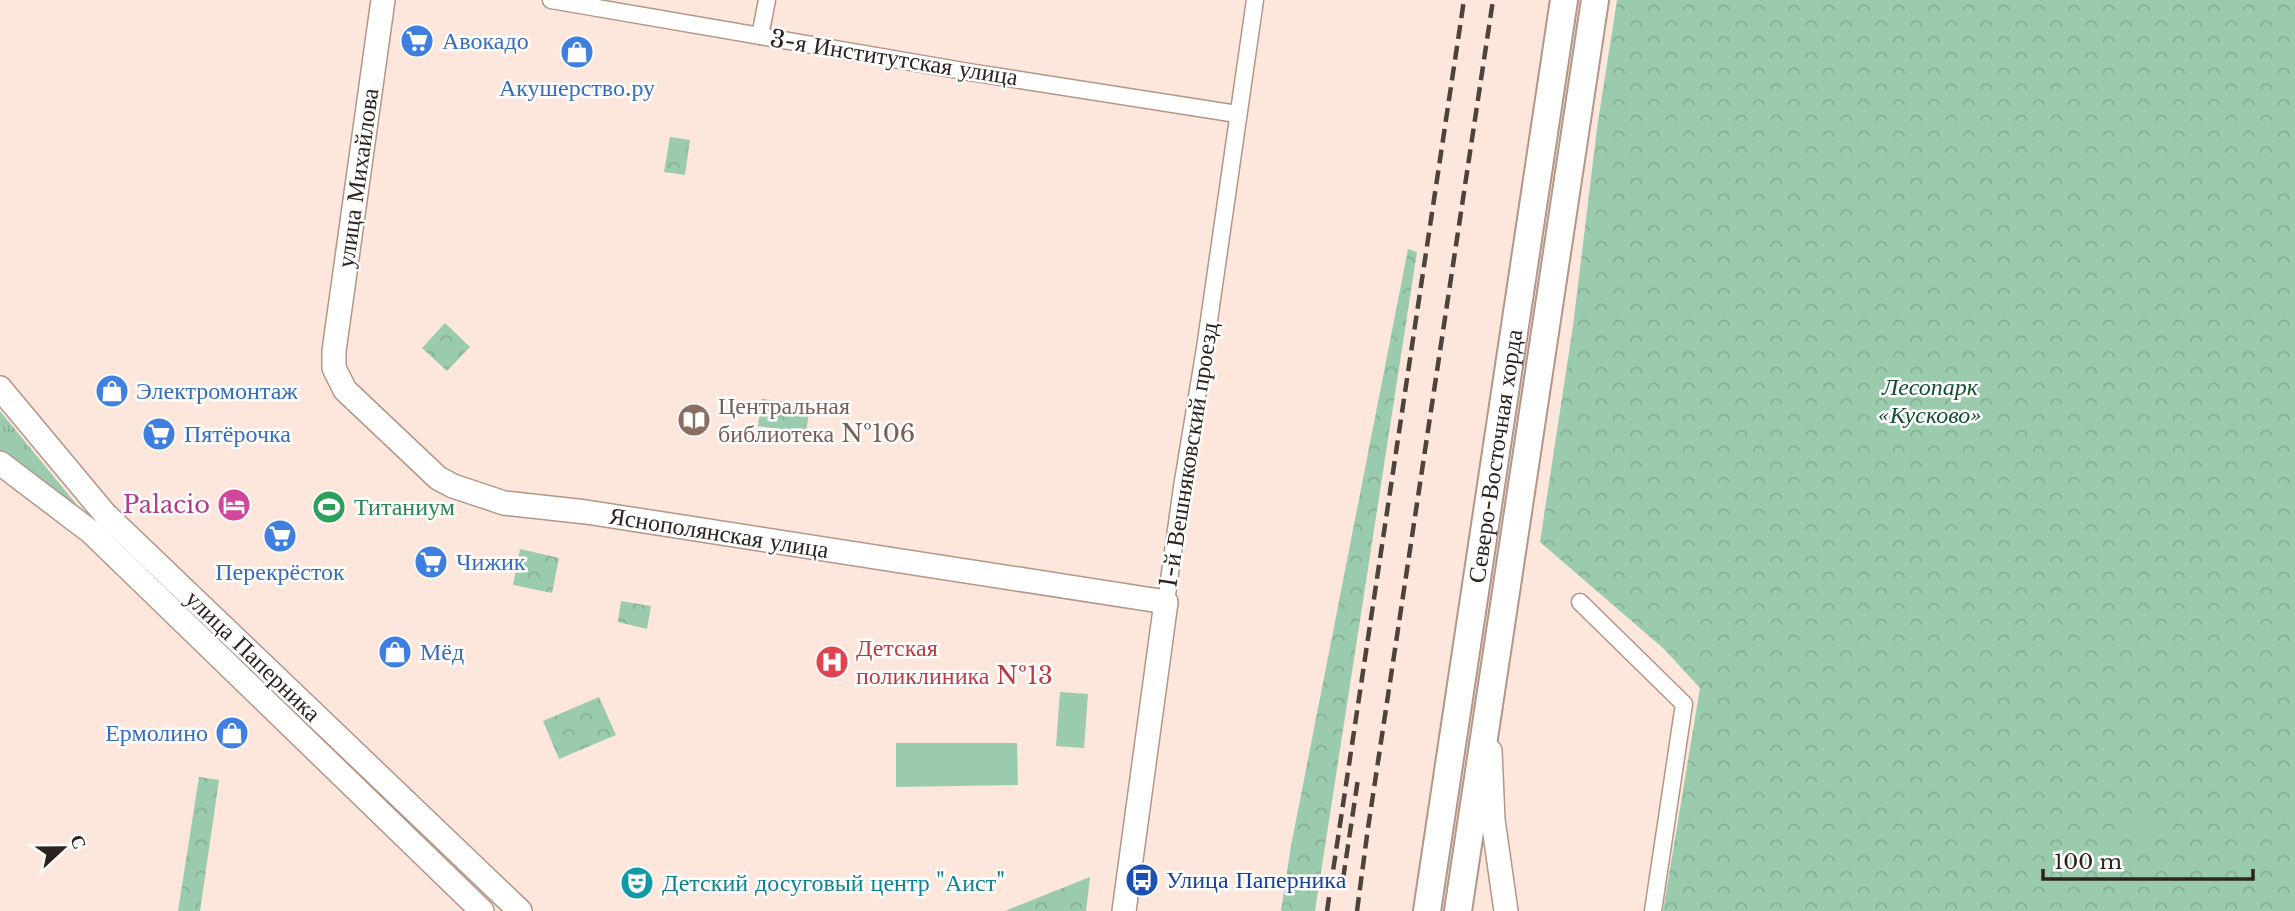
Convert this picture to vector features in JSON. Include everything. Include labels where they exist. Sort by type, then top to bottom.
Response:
[{"type":"main road","name":"улица Михайлова","points":[[334,356],[383,0]]},
{"type":"main road","name":"Северо-Восточная хорда","points":[[1426,911],[1564,0]]},
{"type":"main road","name":"Северо-Восточная хорда","points":[[1458,911],[1595,0]]},
{"type":"main road","name":"Яснополянская улица","points":[[334,356],[334,368],[345,390],[438,478],[503,503],[586,512],[1166,602]]},
{"type":"main road","name":"улица Паперника","points":[[0,388],[105,514],[520,911]]},
{"type":"main road","name":"улица Паперника","points":[[0,463],[92,531],[482,911]]},
{"type":"main road","name":"1-й Вешняковский проезд","points":[[1124,911],[1166,602]]},
{"type":"main road","points":[[1489,703],[1493,820],[1506,911]]},
{"type":"street","name":"3-я Институтская улица","points":[[551,0],[1237,114]]},
{"type":"street","points":[[760,36],[766,0]]},
{"type":"street","name":"1-й Вешняковский проезд","points":[[1166,602],[1226,213],[1237,114],[1255,0]]},
{"type":"street","points":[[1580,601],[1684,704],[1653,911]]},
{"type":"green space","name":"Лесопарк «Кусково»","points":[[1617,0],[2295,0],[2295,911],[1663,911],[1700,688],[1664,649],[1540,542],[1573,326],[1597,128]]},
{"type":"green space","points":[[670,137],[690,140],[685,175],[664,172]]},
{"type":"green space","points":[[1408,249],[1417,252],[1315,911],[1281,911],[1291,846]]},
{"type":"green space","points":[[445,323],[470,347],[447,371],[422,348]]},
{"type":"green space","points":[[762,399],[810,405],[806,433],[758,426]]},
{"type":"green space","points":[[0,411],[86,516],[0,451]]},
{"type":"green space","points":[[520,549],[559,558],[552,593],[513,585]]},
{"type":"green space","points":[[621,601],[651,606],[647,629],[618,622]]},
{"type":"green space","points":[[1060,692],[1088,694],[1084,748],[1056,746]]},
{"type":"green space","points":[[599,697],[616,735],[559,759],[543,721]]},
{"type":"green space","points":[[896,743],[1017,743],[1018,785],[896,787]]},
{"type":"green space","points":[[199,777],[219,780],[200,911],[178,911]]},
{"type":"green space","points":[[2131,813],[2145,814],[2157,825],[2146,840],[2129,833],[2123,822]]},
{"type":"green space","points":[[1090,877],[1086,911],[1005,911]]},
{"type":"railway","points":[[1327,911],[1464,0]]},
{"type":"railway","points":[[1357,911],[1493,0]]},
{"type":"railway","points":[[1343,879],[1358,779]]},
{"type":"place","name":"Авокадо","points":[[417,41]]},
{"type":"place","name":"Акушерство.ру","points":[[577,52]]},
{"type":"place","name":"Электромонтаж","points":[[112,391]]},
{"type":"place","name":"Центральная библиотека №106","points":[[694,420]]},
{"type":"place","name":"Пятёрочка","points":[[159,434]]},
{"type":"place","name":"Palacio","points":[[234,505]]},
{"type":"place","name":"Титаниум","points":[[329,507]]},
{"type":"place","name":"Перекрёсток","points":[[280,536]]},
{"type":"place","name":"Чижик","points":[[431,562]]},
{"type":"place","name":"Мёд","points":[[395,652]]},
{"type":"place","name":"Детская поликлиника №13","points":[[832,662]]},
{"type":"place","name":"Ермолино","points":[[232,733]]},
{"type":"place","name":"Улица Паперника","points":[[1142,880]]},
{"type":"place","name":"Детский досуговый центр \"Аист\"","points":[[637,883]]}]
